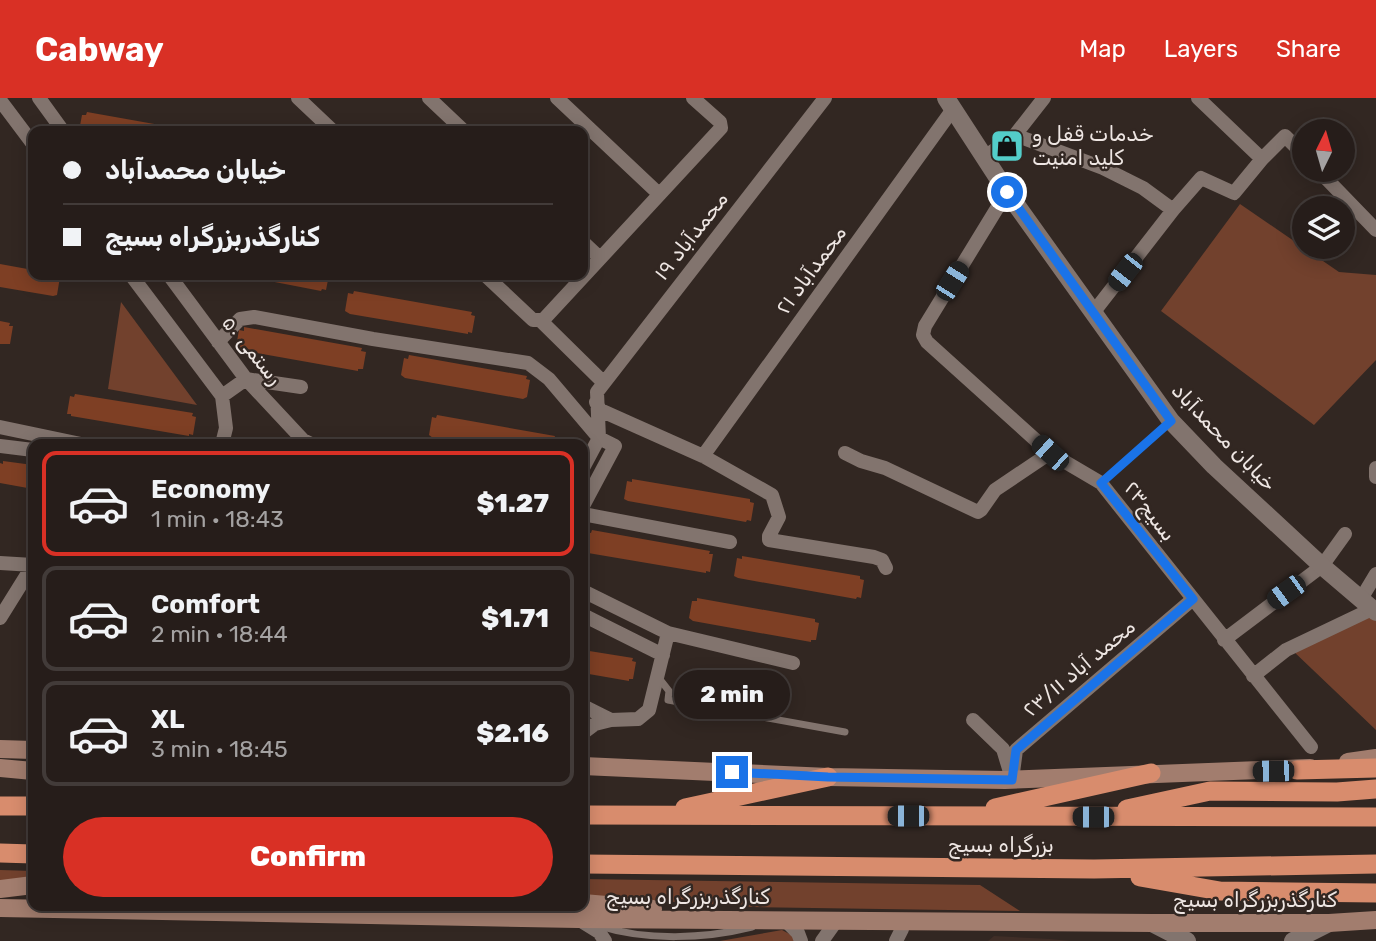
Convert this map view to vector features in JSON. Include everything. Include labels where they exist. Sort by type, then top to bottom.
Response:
[{"type":"highway","points":[[1297,770],[1376,768]]},
{"type":"highway","points":[[960,816],[1151,773]]},
{"type":"highway","points":[[647,816],[828,777]]},
{"type":"highway","points":[[1093,817],[1210,791],[1376,789]]},
{"type":"highway","points":[[0,806],[28,807]]},
{"type":"highway","name":"بزرگراه بسیج","points":[[588,815],[1376,817]]},
{"type":"highway","points":[[0,853],[28,854]]},
{"type":"highway","name":"بزرگراه بسیج","points":[[588,864],[1094,869],[1376,864]]},
{"type":"highway","points":[[1094,869],[1220,891],[1376,893]]},
{"type":"main road","points":[[0,749],[28,750]]},
{"type":"main road","points":[[588,766],[828,777],[1012,780],[1151,773],[1297,770],[1376,758]]},
{"type":"main road","points":[[0,768],[28,771]]},
{"type":"main road","points":[[0,889],[28,886]]},
{"type":"main road","name":"کنارگذربزرگراه بسیج","points":[[0,908],[28,908]]},
{"type":"main road","name":"کنارگذربزرگراه بسیج","points":[[580,911],[837,920],[1152,923],[1328,923],[1376,920]]},
{"type":"street","points":[[39,98],[59,126]]},
{"type":"street","points":[[298,98],[328,126]]},
{"type":"street","points":[[429,98],[459,126]]},
{"type":"street","points":[[558,98],[587,126]]},
{"type":"street","name":"محمدآباد ۱۹","points":[[596,402],[597,392],[825,98]]},
{"type":"street","points":[[985,157],[1015,135],[1044,98]]},
{"type":"street","points":[[1198,98],[1262,159]]},
{"type":"street","points":[[0,100],[28,137]]},
{"type":"street","points":[[588,271],[722,125],[698,100]]},
{"type":"street","name":"خیابان محمدآباد","points":[[950,103],[1007,192],[1171,421],[1214,466],[1370,607]]},
{"type":"street","name":"محمدآباد ۲۱","points":[[703,456],[950,103]]},
{"type":"street","points":[[588,127],[659,194]]},
{"type":"street","points":[[1015,135],[1103,168],[1143,188],[1173,210]]},
{"type":"street","points":[[1093,313],[1201,178],[1234,193],[1285,136],[1292,143]]},
{"type":"street","points":[[1330,182],[1374,224]]},
{"type":"street","name":"بسیج۲۳","points":[[1007,192],[925,326],[923,335],[927,342],[1050,453],[1101,483],[1311,747]]},
{"type":"street","points":[[588,247],[600,258]]},
{"type":"street","points":[[135,280],[222,396],[226,428],[223,439]]},
{"type":"street","name":"رستمی ۵۰","points":[[173,280],[246,379],[302,439]]},
{"type":"street","points":[[490,280],[533,320],[540,320],[545,318],[580,280]]},
{"type":"street","points":[[218,342],[240,319],[254,317],[528,363],[549,379],[598,438],[615,446],[588,497]]},
{"type":"street","points":[[540,320],[604,383]]},
{"type":"street","points":[[222,396],[246,379],[301,387]]},
{"type":"street","points":[[596,402],[600,410],[703,456],[772,495],[779,517],[769,540],[874,557],[882,560],[887,568]]},
{"type":"street","points":[[588,458],[598,438],[596,402]]},
{"type":"street","points":[[0,427],[57,439]]},
{"type":"street","points":[[0,446],[28,449]]},
{"type":"street","points":[[845,453],[885,468],[978,512],[995,490],[1050,453]]},
{"type":"street","points":[[1376,468],[1376,477]]},
{"type":"street","points":[[588,515],[730,542]]},
{"type":"street","points":[[1224,640],[1322,566],[1345,534]]},
{"type":"street","points":[[0,563],[28,565]]},
{"type":"street","points":[[0,618],[28,573]]},
{"type":"street","points":[[1253,676],[1286,650],[1370,607],[1376,573]]},
{"type":"street","points":[[588,593],[668,633],[793,663]]},
{"type":"street","name":"محمد آباد ۲۳/۱۱","points":[[1012,780],[1016,750],[1193,599]]},
{"type":"street","points":[[588,618],[663,655]]},
{"type":"street","points":[[588,729],[595,724],[611,720],[638,719],[649,709],[668,633]]},
{"type":"street","points":[[588,708],[611,720]]},
{"type":"street","points":[[973,720],[1003,749],[1012,780]]},
{"type":"street","points":[[580,911],[605,941]]},
{"type":"street","points":[[784,919],[798,933],[801,941]]},
{"type":"street","points":[[822,941],[837,920]]},
{"type":"street","points":[[1152,923],[1187,941]]},
{"type":"street","points":[[1293,941],[1328,923]]},
{"type":"lane","points":[[1101,483],[1171,421]]},
{"type":"lane","points":[[658,677],[669,691],[668,700],[845,732]]},
{"type":"lane","points":[[580,911],[620,934],[661,936],[718,936],[784,919]]},
{"type":"shaded area","points":[[1240,204],[1292,240],[1292,259],[1320,259],[1339,272],[1376,275],[1376,360],[1314,425],[1161,311]]},
{"type":"shaded area","points":[[121,302],[197,405],[108,389]]},
{"type":"shaded area","points":[[1368,614],[1376,621],[1376,730],[1291,649]]},
{"type":"shaded area","points":[[0,870],[28,871],[28,881],[0,880]]},
{"type":"shaded area","points":[[588,879],[980,885],[1020,911],[752,907],[588,896]]},
{"type":"shaded area","points":[[782,930],[795,937],[795,941],[720,941]]},
{"type":"shaded area","points":[[994,936],[1050,939],[1070,941],[988,941]]},
{"type":"building","points":[[87,112],[166,126],[80,126],[82,115]]},
{"type":"building","points":[[0,264],[28,269],[28,280],[60,280],[57,295],[53,296],[0,287]]},
{"type":"building","points":[[264,280],[328,280],[326,290]]},
{"type":"building","points":[[354,291],[472,312],[471,315],[475,316],[472,333],[350,314],[345,311],[348,293],[353,294]]},
{"type":"building","points":[[0,321],[13,326],[10,344],[0,344]]},
{"type":"building","points":[[244,327],[362,348],[361,351],[366,352],[363,369],[358,371],[240,350],[236,347],[239,330],[244,331]]},
{"type":"building","points":[[409,355],[527,376],[526,379],[530,380],[527,397],[523,399],[405,378],[401,375],[404,358],[408,359]]},
{"type":"building","points":[[75,394],[193,413],[192,416],[196,417],[193,435],[71,416],[67,414],[70,396],[74,397]]},
{"type":"building","points":[[437,415],[555,436],[554,439],[433,438],[429,435],[432,417],[436,418]]},
{"type":"building","points":[[3,461],[28,464],[28,488],[0,483],[0,463],[3,464]]},
{"type":"building","points":[[632,479],[750,499],[750,502],[754,503],[751,521],[628,501],[624,499],[627,481],[632,482]]},
{"type":"building","points":[[592,530],[710,551],[709,554],[713,554],[710,572],[588,553],[588,532]]},
{"type":"building","points":[[742,556],[860,576],[860,579],[864,580],[861,598],[738,578],[734,576],[737,558],[742,559]]},
{"type":"building","points":[[697,598],[815,619],[815,622],[819,623],[816,640],[811,642],[693,621],[689,618],[692,601],[697,601]]},
{"type":"building","points":[[588,651],[633,658],[632,661],[636,662],[633,679],[629,681],[588,674]]},
{"type":"place","name":"خدمات قفل و کلید امنیت","points":[[1007,146]]},
{"type":"route","points":[[732,772],[828,777],[1012,780],[1016,750],[1193,599],[1101,483],[1171,421],[1007,192]]}]
